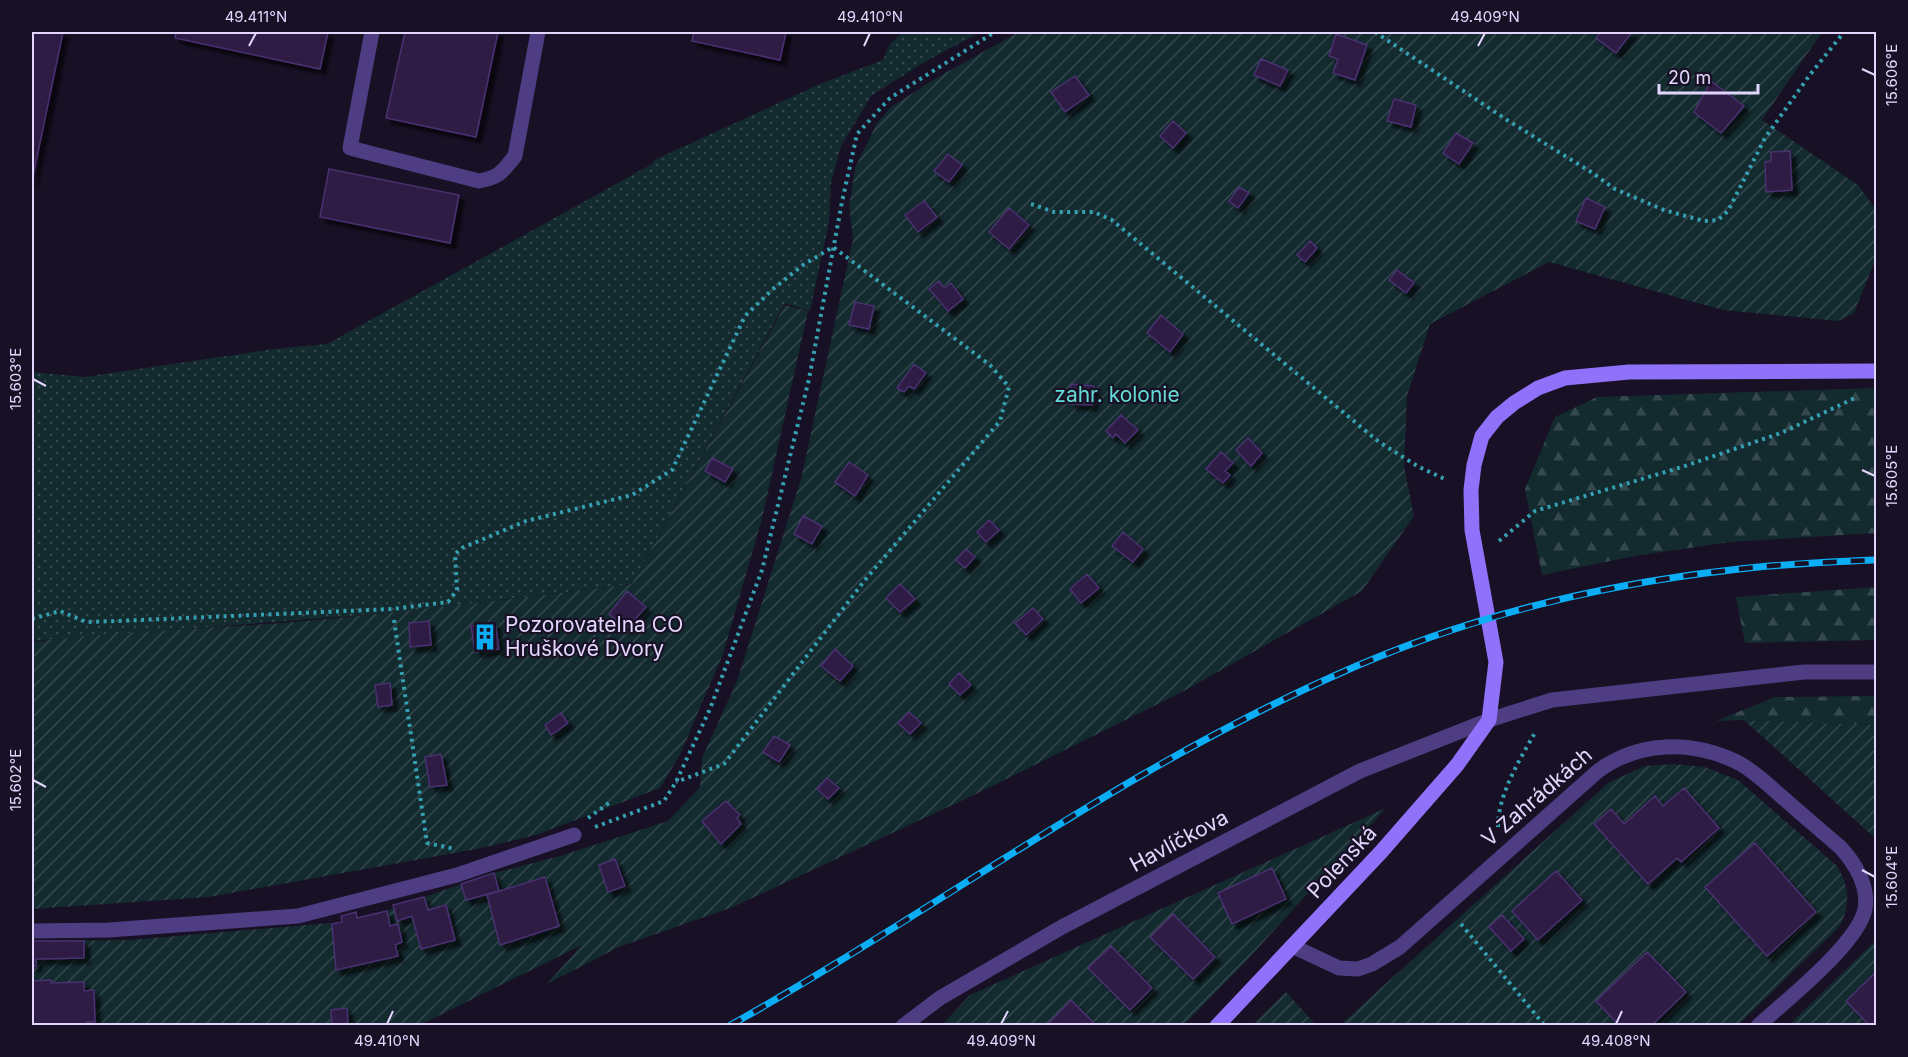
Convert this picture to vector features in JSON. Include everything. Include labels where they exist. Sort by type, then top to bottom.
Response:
[{"type":"street","points":[[372,32],[350,148],[479,181],[495,178],[515,156],[538,32]]},
{"type":"street","points":[[1489,720],[1496,662],[1472,530],[1471,490],[1474,465],[1482,436],[1497,417],[1538,388],[1565,378],[1629,372],[1876,372]]},
{"type":"street","name":"Havlíčkova","points":[[903,1026],[940,998],[1062,927],[1350,776],[1489,720],[1552,700],[1804,672],[1876,672]]},
{"type":"street","name":"Polenská","points":[[1217,1026],[1381,852],[1458,765],[1489,720]]},
{"type":"street","name":"V Zahrádkách","points":[[1292,946],[1339,968],[1358,969],[1372,964],[1400,947],[1498,857],[1615,759],[1650,747],[1692,748],[1737,762],[1758,776],[1850,857],[1863,884],[1864,911],[1850,937],[1828,961],[1758,1026]]},
{"type":"street","points":[[32,931],[110,930],[298,916],[457,875],[574,835]]},
{"type":"path","points":[[574,835],[664,801],[676,782],[710,709],[762,570],[809,378],[857,134],[890,98],[995,32]]},
{"type":"path","points":[[1375,32],[1615,189],[1664,210],[1704,221],[1718,220],[1728,211],[1765,138],[1844,32]]},
{"type":"path","points":[[1031,204],[1054,212],[1094,212],[1112,220],[1378,442],[1419,467]]},
{"type":"path","points":[[32,619],[60,610],[86,622],[392,609],[447,602],[457,590],[455,554],[462,548],[526,520],[632,495],[672,470],[745,316],[803,265],[833,247]]},
{"type":"path","points":[[676,782],[724,764],[864,580],[1000,421],[1009,387],[990,365],[833,247]]},
{"type":"path","points":[[1479,572],[1502,537],[1535,511],[1682,467],[1781,433],[1860,396]]},
{"type":"path","points":[[394,620],[427,843],[460,850]]},
{"type":"path","points":[[1498,857],[1498,819],[1511,777],[1552,700]]},
{"type":"path","points":[[1446,906],[1545,1026]]},
{"type":"green space","points":[[903,32],[981,32],[928,60],[872,95],[841,146],[831,183],[829,222],[810,311],[785,303],[632,584],[401,612],[32,641],[32,372],[84,377],[274,349],[327,344],[652,164],[654,160],[820,84],[883,60],[890,44]]},
{"type":"green space","name":"zahr. kolonie","points":[[1019,32],[1822,32],[1762,120],[1858,185],[1876,210],[1876,258],[1854,313],[1838,321],[1723,310],[1549,262],[1430,324],[1407,396],[1404,466],[1414,516],[1362,591],[1182,692],[974,795],[733,907],[619,947],[547,984],[582,945],[420,1025],[32,1025],[32,941],[130,940],[342,922],[341,916],[356,912],[358,918],[386,911],[393,908],[393,905],[494,873],[560,856],[668,821],[700,787],[702,758],[737,681],[801,479],[853,239],[849,207],[855,168],[877,123],[891,107],[938,77]]},
{"type":"green space","points":[[785,305],[808,311],[762,519],[723,654],[680,755],[660,788],[536,835],[477,849],[209,897],[32,909],[32,642],[97,635],[336,618],[632,584]]},
{"type":"green space","points":[[1876,388],[1876,533],[1730,542],[1635,556],[1542,575],[1525,489],[1555,417],[1597,397]]},
{"type":"green space","points":[[1876,587],[1876,640],[1745,643],[1736,597]]},
{"type":"green space","points":[[1876,696],[1876,725],[1716,721],[1775,697]]},
{"type":"green space","points":[[1744,720],[1876,725],[1876,839]]},
{"type":"green space","points":[[1674,764],[1705,767],[1738,780],[1836,865],[1846,888],[1847,904],[1838,928],[1738,1025],[1339,1026],[1608,783],[1644,766]]},
{"type":"green space","points":[[1386,808],[1184,1025],[941,1026],[970,995]]},
{"type":"green space","points":[[1876,940],[1876,1025],[1789,1025]]},
{"type":"green space","points":[[1286,992],[1316,1025],[1252,1025]]},
{"type":"building","points":[[32,32],[63,32],[32,181]]},
{"type":"building","points":[[176,32],[328,32],[320,69],[175,38]]},
{"type":"building","points":[[405,32],[498,32],[476,137],[386,118]]},
{"type":"building","points":[[694,32],[786,32],[780,60],[692,41]]},
{"type":"building","points":[[1601,32],[1632,32],[1616,53],[1596,38]]},
{"type":"building","points":[[1336,34],[1367,45],[1355,80],[1333,73],[1338,59],[1329,56]]},
{"type":"building","points":[[1261,59],[1288,70],[1280,86],[1254,75]]},
{"type":"building","points":[[1075,76],[1089,95],[1065,112],[1051,92]]},
{"type":"building","points":[[1711,81],[1744,106],[1721,133],[1694,112]]},
{"type":"building","points":[[1394,99],[1416,105],[1411,127],[1387,121]]},
{"type":"building","points":[[1173,121],[1186,133],[1173,148],[1160,136]]},
{"type":"building","points":[[1456,133],[1473,143],[1459,164],[1443,153]]},
{"type":"building","points":[[1790,151],[1792,190],[1766,192],[1765,162],[1771,161],[1771,152]]},
{"type":"building","points":[[948,154],[962,165],[949,182],[934,171]]},
{"type":"building","points":[[329,169],[459,195],[450,243],[320,217]]},
{"type":"building","points":[[1239,187],[1249,193],[1238,208],[1229,201]]},
{"type":"building","points":[[1586,198],[1605,207],[1595,229],[1576,221]]},
{"type":"building","points":[[924,201],[937,217],[918,232],[905,215]]},
{"type":"building","points":[[1009,208],[1029,225],[1009,249],[989,232]]},
{"type":"building","points":[[1310,241],[1317,248],[1305,262],[1297,255]]},
{"type":"building","points":[[1397,270],[1414,283],[1406,293],[1389,280]]},
{"type":"building","points":[[939,281],[944,288],[951,283],[963,299],[948,311],[929,289]]},
{"type":"building","points":[[855,302],[874,306],[869,329],[849,325]]},
{"type":"building","points":[[1161,315],[1183,334],[1170,352],[1147,333]]},
{"type":"building","points":[[914,364],[926,373],[914,389],[909,386],[904,392],[897,388]]},
{"type":"building","points":[[1071,384],[1094,386],[1092,405],[1070,404]]},
{"type":"building","points":[[1121,415],[1138,430],[1125,443],[1116,434],[1113,438],[1106,431]]},
{"type":"building","points":[[1248,438],[1262,453],[1251,466],[1236,450]]},
{"type":"building","points":[[1221,452],[1233,463],[1225,471],[1230,475],[1223,483],[1206,469]]},
{"type":"building","points":[[712,458],[733,469],[725,482],[705,471]]},
{"type":"building","points":[[849,462],[868,475],[855,496],[835,482]]},
{"type":"building","points":[[803,516],[822,526],[812,544],[794,534]]},
{"type":"building","points":[[989,520],[999,530],[986,542],[977,532]]},
{"type":"building","points":[[1123,532],[1143,549],[1133,562],[1112,546]]},
{"type":"building","points":[[966,549],[975,557],[965,568],[956,560]]},
{"type":"building","points":[[1087,574],[1099,588],[1081,603],[1070,589]]},
{"type":"building","points":[[900,584],[915,599],[900,612],[886,598]]},
{"type":"building","points":[[627,591],[646,607],[627,628],[609,614]]},
{"type":"building","points":[[1033,608],[1043,619],[1026,635],[1015,623]]},
{"type":"building","points":[[429,621],[431,645],[410,647],[409,623]]},
{"type":"building","name":"Pozorovatelna CO Hruškové Dvory","points":[[495,622],[499,649],[475,652],[471,626]]},
{"type":"building","points":[[835,649],[853,666],[840,681],[821,666]]},
{"type":"building","points":[[959,673],[971,685],[960,695],[949,684]]},
{"type":"building","points":[[390,683],[392,705],[378,707],[375,685]]},
{"type":"building","points":[[909,712],[921,723],[910,734],[898,723]]},
{"type":"building","points":[[561,713],[568,723],[551,735],[545,725]]},
{"type":"building","points":[[774,736],[790,745],[779,762],[763,752]]},
{"type":"building","points":[[441,754],[447,785],[430,787],[425,757]]},
{"type":"building","points":[[827,778],[839,788],[828,799],[817,789]]},
{"type":"building","points":[[1684,788],[1719,828],[1681,862],[1677,858],[1648,884],[1594,824],[1611,809],[1624,824],[1655,796],[1663,806]]},
{"type":"building","points":[[726,801],[740,815],[737,818],[741,824],[721,844],[702,821]]},
{"type":"building","points":[[1755,843],[1816,912],[1767,956],[1705,887]]},
{"type":"building","points":[[615,859],[625,886],[608,892],[599,865]]},
{"type":"building","points":[[1272,868],[1286,899],[1232,924],[1218,893]]},
{"type":"building","points":[[1556,871],[1582,900],[1538,940],[1512,911]]},
{"type":"building","points":[[494,873],[499,891],[466,900],[461,884]]},
{"type":"building","points":[[545,877],[559,926],[500,945],[487,895]]},
{"type":"building","points":[[424,897],[428,910],[446,905],[455,940],[421,949],[412,916],[397,921],[393,905]]},
{"type":"building","points":[[387,911],[390,926],[398,924],[402,942],[395,945],[398,956],[336,970],[332,924],[342,922],[341,916],[356,912],[357,918]]},
{"type":"building","points":[[1173,914],[1215,957],[1193,979],[1150,937]]},
{"type":"building","points":[[1502,915],[1524,939],[1511,951],[1489,927]]},
{"type":"building","points":[[32,941],[84,941],[84,958],[36,959],[36,966],[32,966]]},
{"type":"building","points":[[1111,946],[1152,988],[1130,1010],[1088,968]]},
{"type":"building","points":[[1647,952],[1686,992],[1651,1026],[1620,1026],[1596,1001]]},
{"type":"building","points":[[1876,972],[1876,1026],[1870,1026],[1846,1001]]},
{"type":"building","points":[[51,980],[51,983],[84,982],[84,991],[94,990],[95,1022],[86,1022],[86,1026],[32,1026],[32,981]]},
{"type":"building","points":[[1071,1000],[1097,1026],[1046,1026]]},
{"type":"building","points":[[347,1008],[348,1026],[332,1026],[331,1010]]},
{"type":"railway","points":[[729,1026],[805,982],[1028,843],[1179,754],[1257,713],[1383,655],[1480,621],[1530,607],[1630,585],[1749,568],[1876,560]]},
{"type":"place","name":"Pozorovatelna CO Hruškové Dvory","points":[[485,637]]}]
